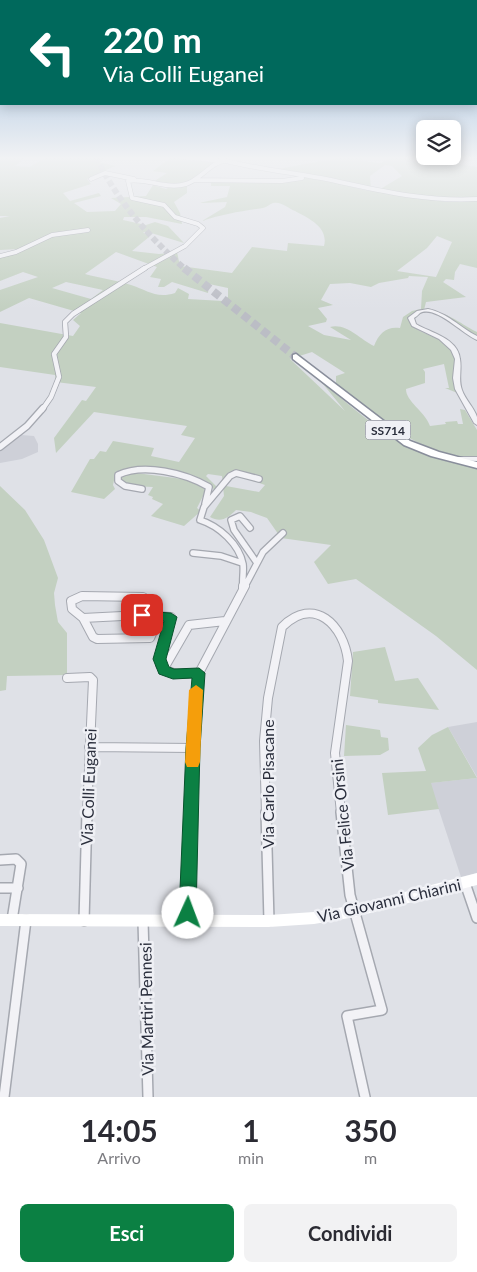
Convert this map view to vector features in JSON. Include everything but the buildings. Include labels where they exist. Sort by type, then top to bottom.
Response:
[{"type":"highway","name":"SS714","points":[[296,357],[402,440],[427,452],[477,464]]},
{"type":"main road","name":"Via Giovanni Chiarini","points":[[6,920],[269,922],[314,918],[355,911],[471,881]]},
{"type":"street","points":[[0,447],[17,437],[30,424],[42,410],[58,382],[59,374],[54,354],[66,337],[65,322],[73,314],[151,263],[170,255],[197,236],[203,228],[198,224],[175,217],[167,208]]},
{"type":"street","points":[[0,256],[16,252],[52,234],[88,230]]},
{"type":"street","points":[[477,338],[466,333],[454,321],[440,313],[423,312],[415,314],[411,318],[414,325],[442,338],[455,350],[459,360],[456,378],[457,386],[477,423]]},
{"type":"street","points":[[453,459],[477,459]]},
{"type":"street","points":[[142,489],[125,486],[118,481],[118,475],[124,471],[139,470],[197,480],[209,487],[200,520],[218,528],[237,551],[242,563],[243,589]]},
{"type":"street","points":[[204,507],[230,476],[236,473],[259,479]]},
{"type":"street","points":[[250,528],[240,516],[232,520],[234,530],[257,563]]},
{"type":"street","points":[[187,922],[193,748],[199,673],[263,552],[283,533]]},
{"type":"street","points":[[193,553],[221,556],[242,563]]},
{"type":"street","points":[[142,615],[142,597],[82,596],[71,602],[72,609],[82,618],[93,637],[97,639],[150,638],[156,630],[160,616]]},
{"type":"street","points":[[82,618],[142,615],[171,617],[160,659],[163,670]]},
{"type":"street","name":"Via Felice Orsini","points":[[316,615],[330,620],[336,626],[348,652],[335,753],[350,896],[382,1010],[347,1016],[365,1097]]},
{"type":"street","name":"Via Carlo Pisacane","points":[[269,922],[264,741],[268,698],[282,626],[295,617],[316,615]]},
{"type":"street","points":[[163,670],[189,625],[225,621]]},
{"type":"street","points":[[163,670],[173,674],[199,673]]},
{"type":"street","name":"Via Colli Euganei","points":[[67,678],[90,677],[93,680],[84,921]]},
{"type":"street","points":[[89,747],[193,748]]},
{"type":"street","points":[[0,860],[16,859],[21,862],[18,888],[6,920]]},
{"type":"street","points":[[471,881],[477,918]]},
{"type":"street","points":[[0,888],[18,888]]},
{"type":"street","points":[[4,1097],[26,920]]},
{"type":"street","name":"Via Martiri Pennesi","points":[[144,921],[148,1097]]},
{"type":"shaded area","points":[[21,435],[34,436],[38,444],[38,452],[22,459],[0,463],[0,449]]},
{"type":"shaded area","points":[[477,722],[477,777],[448,727]]},
{"type":"shaded area","points":[[477,778],[477,873],[461,877],[430,783]]},
{"type":"green space","points":[[0,208],[82,208],[87,212],[115,211],[117,208],[177,208],[182,224],[146,217],[124,217],[123,220],[146,225],[155,222],[168,226],[184,243],[143,232],[149,237],[132,251],[159,254],[177,252],[180,266],[232,273],[252,247],[287,251],[288,243],[324,246],[325,239],[320,228],[311,220],[290,208],[477,208],[477,268],[460,264],[455,272],[454,280],[446,279],[443,282],[466,297],[426,302],[424,310],[440,313],[452,318],[477,332],[477,337],[439,313],[421,313],[409,317],[413,326],[418,330],[446,344],[452,350],[458,367],[460,394],[445,388],[449,388],[444,364],[423,369],[425,372],[425,383],[406,389],[409,398],[424,415],[430,426],[457,421],[458,424],[463,424],[460,409],[465,410],[477,430],[477,458],[436,450],[401,433],[336,384],[336,376],[345,373],[312,352],[290,359],[345,411],[323,384],[294,358],[354,409],[402,443],[432,457],[477,468],[477,670],[436,636],[356,579],[328,584],[314,562],[331,545],[281,538],[267,518],[251,512],[236,510],[221,520],[210,517],[224,496],[222,476],[208,474],[206,476],[218,488],[212,496],[214,491],[212,485],[203,480],[179,473],[152,471],[116,471],[113,485],[115,489],[104,499],[71,492],[90,459],[94,459],[100,451],[106,452],[113,441],[154,448],[151,456],[179,462],[195,438],[181,435],[187,426],[94,412],[56,453],[54,438],[82,400],[86,401],[96,387],[56,382],[55,375],[0,367],[0,323],[73,336],[80,326],[73,320],[81,313],[29,298],[0,312],[0,290],[38,277],[23,272],[0,281],[0,255],[19,249],[0,250],[0,218],[10,216],[0,216]],"holes":[[[437,236],[452,242],[436,277],[397,271],[427,248]],[[116,252],[157,267],[150,277],[161,279],[158,287],[164,287],[172,282],[208,293],[209,284],[228,288],[228,297],[223,301],[188,299],[189,294],[178,288],[175,293],[162,295],[125,283],[85,274]],[[409,276],[428,277],[422,291],[421,309],[412,311],[403,317],[400,328],[391,328],[384,331],[378,337],[374,346],[342,327],[330,327],[351,340],[324,335],[308,326],[326,322],[327,319],[318,308],[333,305],[321,300],[330,284],[350,283],[371,287],[379,283],[408,278]],[[66,282],[103,290],[91,299],[52,288]],[[234,477],[244,478],[265,485],[259,492],[226,486]]]},
{"type":"green space","points":[[223,208],[262,208],[217,216],[202,221]]},
{"type":"green space","points":[[136,473],[191,480],[207,488],[197,508],[201,511],[184,526],[151,516],[163,504],[148,495],[153,487],[130,486],[121,481],[123,475]]},
{"type":"green space","points":[[0,486],[25,510],[44,540],[58,578],[54,593],[55,605],[58,622],[67,633],[67,675],[7,676],[6,690],[0,691]]},
{"type":"green space","points":[[385,647],[395,681],[418,678],[439,710],[378,703],[378,700],[350,696],[353,652]]},
{"type":"green space","points":[[346,725],[380,730],[381,737],[388,738],[389,750],[380,755],[344,756]]},
{"type":"green space","points":[[448,727],[477,778],[431,783],[439,809],[388,815],[382,773],[426,771],[418,748],[432,735]]},
{"type":"tunnel","points":[[127,208],[146,231],[185,269]]},
{"type":"tunnel","points":[[184,268],[296,357]]},
{"type":"slow traffic","points":[[192,762],[196,690]]},
{"type":"route","points":[[142,615],[171,617],[160,659],[160,665],[163,670],[173,674],[199,673],[196,684],[193,748],[188,913]]}]
